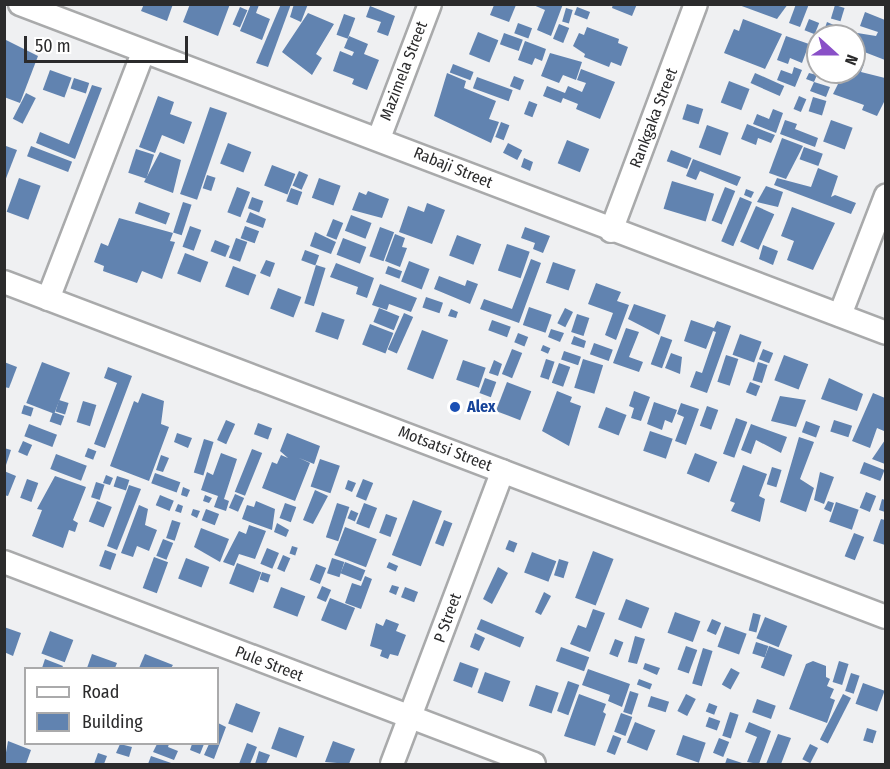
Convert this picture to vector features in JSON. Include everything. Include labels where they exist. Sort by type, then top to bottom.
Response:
[{"type":"street","name":"Rabaji Street","points":[[20,4],[143,53],[379,138],[611,231],[885,333]]},
{"type":"street","name":"Mazimela Street","points":[[379,138],[430,4]]},
{"type":"street","name":"Rankgaka Street","points":[[611,231],[696,4]]},
{"type":"street","points":[[48,299],[143,53]]},
{"type":"street","points":[[840,315],[885,196]]},
{"type":"street","name":"Motsatsi Street","points":[[4,282],[885,617]]},
{"type":"street","name":"P Street","points":[[392,765],[502,471]]},
{"type":"street","name":"Pule Street","points":[[4,562],[534,765]]},
{"type":"building","points":[[144,4],[173,4],[167,21],[141,11]]},
{"type":"building","points":[[190,4],[230,4],[218,36],[183,22]]},
{"type":"building","points":[[251,4],[259,5],[256,13],[270,19],[262,40],[240,31]]},
{"type":"building","points":[[281,4],[291,4],[268,67],[256,63]]},
{"type":"building","points":[[294,4],[308,4],[301,22],[290,17]]},
{"type":"building","points":[[531,4],[563,4],[551,36],[537,30],[545,10]]},
{"type":"building","points":[[613,4],[637,4],[632,16],[612,8]]},
{"type":"building","points":[[739,4],[788,4],[777,19],[739,5]]},
{"type":"building","points":[[796,4],[809,4],[800,27],[789,23]]},
{"type":"building","points":[[494,5],[516,5],[509,22],[490,15]]},
{"type":"building","points":[[835,5],[845,8],[840,21],[831,18]]},
{"type":"building","points":[[370,6],[395,16],[388,36],[377,32],[381,22],[366,17]]},
{"type":"building","points":[[240,7],[247,10],[240,28],[233,24]]},
{"type":"building","points":[[577,7],[590,12],[587,19],[574,14]]},
{"type":"building","points":[[566,8],[573,10],[569,23],[562,21]]},
{"type":"building","points":[[865,12],[885,20],[885,60],[866,53],[866,34],[876,36],[878,32],[866,28],[866,24],[861,24]]},
{"type":"building","points":[[308,13],[334,24],[316,54],[322,58],[312,75],[282,52]]},
{"type":"building","points":[[344,14],[355,18],[348,39],[336,35]]},
{"type":"building","points":[[743,19],[782,34],[765,69],[724,53],[734,29],[739,31]]},
{"type":"building","points":[[809,19],[819,24],[807,24]]},
{"type":"building","points":[[518,23],[532,28],[528,38],[514,33]]},
{"type":"building","points":[[559,24],[569,28],[563,43],[553,39]]},
{"type":"building","points":[[587,27],[619,39],[618,43],[628,47],[621,66],[611,62],[609,67],[584,57],[585,54],[573,46],[579,33],[584,35]]},
{"type":"building","points":[[478,32],[498,40],[489,62],[469,54]]},
{"type":"building","points":[[504,33],[523,40],[519,51],[500,44]]},
{"type":"building","points":[[349,36],[368,44],[364,54],[379,60],[367,90],[352,84],[354,79],[333,71],[340,51],[352,56],[354,52],[344,48]]},
{"type":"building","points":[[786,36],[806,43],[802,63],[790,58],[788,64],[777,60]]},
{"type":"building","points":[[4,39],[38,56],[20,103],[4,97]]},
{"type":"building","points":[[525,41],[546,49],[542,61],[535,58],[532,65],[518,60]]},
{"type":"building","points":[[550,53],[582,62],[576,80],[563,75],[559,83],[541,76]]},
{"type":"building","points":[[453,64],[474,72],[470,80],[450,72]]},
{"type":"building","points":[[794,67],[802,70],[795,87],[777,80],[781,70],[792,74]]},
{"type":"building","points":[[581,69],[615,82],[600,119],[576,109],[578,104],[563,98],[561,103],[543,96],[547,86],[565,93],[568,86],[582,92],[586,83],[577,80]]},
{"type":"building","points":[[50,70],[72,78],[64,98],[43,90]]},
{"type":"building","points":[[447,73],[466,81],[464,88],[496,101],[489,119],[499,122],[491,143],[434,116]]},
{"type":"building","points":[[755,73],[784,86],[780,96],[751,83]]},
{"type":"building","points":[[866,73],[885,78],[885,100],[877,116],[862,110],[864,105],[833,94],[838,84],[866,84]]},
{"type":"building","points":[[514,76],[524,80],[520,90],[510,86]]},
{"type":"building","points":[[477,77],[513,90],[509,101],[473,88]]},
{"type":"building","points":[[74,78],[89,83],[86,93],[71,88]]},
{"type":"building","points":[[729,81],[750,89],[741,110],[721,102]]},
{"type":"building","points":[[813,84],[830,87],[826,97],[810,91]]},
{"type":"building","points":[[92,85],[102,88],[75,159],[36,143],[40,132],[69,144]]},
{"type":"building","points":[[26,93],[36,98],[23,124],[13,119]]},
{"type":"building","points":[[158,96],[174,102],[170,114],[192,122],[184,144],[162,135],[155,153],[139,147]]},
{"type":"building","points":[[799,96],[806,99],[801,112],[794,109]]},
{"type":"building","points":[[813,97],[826,101],[822,115],[809,111]]},
{"type":"building","points":[[529,101],[537,104],[532,117],[524,114]]},
{"type":"building","points":[[687,104],[703,109],[699,124],[682,119]]},
{"type":"building","points":[[210,107],[227,113],[197,200],[180,194]]},
{"type":"building","points":[[773,109],[783,113],[776,133],[753,124],[757,114],[769,119]]},
{"type":"building","points":[[785,120],[797,124],[795,129],[818,138],[815,147],[780,134]]},
{"type":"building","points":[[831,120],[853,128],[845,149],[823,142]]},
{"type":"building","points":[[501,122],[509,125],[504,140],[495,137]]},
{"type":"building","points":[[747,124],[775,135],[771,143],[758,138],[756,145],[741,139]]},
{"type":"building","points":[[707,125],[729,133],[720,155],[699,148]]},
{"type":"building","points":[[782,138],[803,146],[786,179],[769,173]]},
{"type":"building","points":[[567,140],[589,149],[580,172],[558,163]]},
{"type":"building","points":[[228,143],[251,152],[243,172],[220,164]]},
{"type":"building","points":[[508,143],[522,150],[517,160],[503,153]]},
{"type":"building","points":[[6,146],[17,150],[5,181],[4,149]]},
{"type":"building","points":[[31,146],[72,162],[68,172],[27,156]]},
{"type":"building","points":[[804,147],[823,154],[818,166],[800,159]]},
{"type":"building","points":[[136,149],[154,155],[146,179],[128,173]]},
{"type":"building","points":[[671,150],[692,158],[687,169],[667,161]]},
{"type":"building","points":[[160,152],[181,160],[173,193],[144,182]]},
{"type":"building","points":[[524,158],[533,162],[530,171],[521,167]]},
{"type":"building","points":[[693,159],[741,177],[737,186],[700,171],[696,180],[686,176]]},
{"type":"building","points":[[272,165],[295,174],[287,194],[264,186]]},
{"type":"building","points":[[818,168],[838,176],[831,197],[835,195],[856,203],[851,214],[774,185],[777,178],[811,187]]},
{"type":"building","points":[[299,171],[308,175],[302,190],[292,186]]},
{"type":"building","points":[[207,175],[216,178],[211,191],[203,188]]},
{"type":"building","points":[[19,178],[41,186],[28,220],[7,212]]},
{"type":"building","points":[[319,178],[341,186],[333,206],[312,198]]},
{"type":"building","points":[[672,181],[714,194],[706,222],[664,209]]},
{"type":"building","points":[[766,186],[783,192],[778,207],[757,202]]},
{"type":"building","points":[[237,187],[250,192],[240,217],[227,212]]},
{"type":"building","points":[[725,187],[735,191],[722,224],[712,220]]},
{"type":"building","points":[[291,188],[302,192],[297,205],[286,201]]},
{"type":"building","points":[[746,189],[754,192],[751,198],[744,195]]},
{"type":"building","points":[[368,191],[389,199],[382,218],[352,210],[359,192],[366,195]]},
{"type":"building","points":[[252,197],[263,201],[259,212],[248,208]]},
{"type":"building","points":[[740,197],[752,202],[733,246],[721,241]]},
{"type":"building","points":[[139,202],[170,213],[166,225],[135,213]]},
{"type":"building","points":[[183,202],[192,205],[182,235],[173,232]]},
{"type":"building","points":[[427,203],[445,210],[432,244],[399,232],[408,206],[424,212]]},
{"type":"building","points":[[756,206],[774,214],[758,250],[740,242]]},
{"type":"building","points":[[792,207],[835,223],[813,270],[787,260],[794,241],[781,236]]},
{"type":"building","points":[[250,212],[266,219],[263,228],[246,222]]},
{"type":"building","points":[[351,215],[372,223],[365,239],[345,231]]},
{"type":"building","points":[[119,218],[173,233],[170,241],[175,242],[162,279],[142,271],[137,283],[103,271],[104,266],[94,262],[101,243],[108,246]]},
{"type":"building","points":[[333,219],[343,223],[336,240],[326,236]]},
{"type":"building","points":[[190,226],[201,230],[194,251],[182,247]]},
{"type":"building","points":[[245,226],[259,231],[255,243],[241,238]]},
{"type":"building","points":[[380,227],[394,232],[383,261],[369,256]]},
{"type":"building","points":[[525,227],[550,236],[543,253],[533,249],[535,243],[521,238]]},
{"type":"building","points":[[315,232],[336,242],[331,254],[310,246]]},
{"type":"building","points":[[395,234],[405,238],[402,247],[407,248],[400,267],[385,261]]},
{"type":"building","points":[[457,235],[481,244],[473,265],[449,256]]},
{"type":"building","points":[[236,238],[247,242],[240,262],[229,258]]},
{"type":"building","points":[[343,238],[366,247],[360,264],[337,255]]},
{"type":"building","points":[[215,240],[230,246],[225,257],[211,251]]},
{"type":"building","points":[[507,244],[530,252],[521,278],[498,270]]},
{"type":"building","points":[[763,245],[778,251],[773,265],[759,259]]},
{"type":"building","points":[[305,250],[319,255],[315,265],[301,260]]},
{"type":"building","points":[[185,253],[208,262],[200,282],[177,274]]},
{"type":"building","points":[[531,259],[541,263],[519,323],[480,309],[484,299],[512,309]]},
{"type":"building","points":[[266,260],[275,263],[270,277],[260,273]]},
{"type":"building","points":[[409,261],[430,269],[422,289],[401,282]]},
{"type":"building","points":[[553,262],[576,270],[569,291],[546,283]]},
{"type":"building","points":[[336,263],[374,278],[367,298],[356,294],[358,287],[330,277]]},
{"type":"building","points":[[316,265],[326,268],[314,306],[304,303]]},
{"type":"building","points":[[233,266],[256,275],[248,295],[225,287]]},
{"type":"building","points":[[388,266],[402,271],[399,279],[385,274]]},
{"type":"building","points":[[439,276],[465,286],[467,280],[478,284],[470,304],[434,289]]},
{"type":"building","points":[[596,283],[621,292],[617,301],[629,305],[616,340],[605,335],[613,313],[588,304]]},
{"type":"building","points":[[380,284],[417,298],[411,312],[389,304],[387,310],[372,305]]},
{"type":"building","points":[[278,288],[301,297],[293,317],[270,309]]},
{"type":"building","points":[[426,297],[443,303],[439,313],[422,307]]},
{"type":"building","points":[[634,304],[666,315],[659,335],[628,319]]},
{"type":"building","points":[[529,307],[552,315],[546,333],[523,325]]},
{"type":"building","points":[[379,308],[399,316],[394,330],[373,322]]},
{"type":"building","points":[[565,308],[573,312],[565,327],[557,323]]},
{"type":"building","points":[[451,309],[458,312],[456,318],[448,316]]},
{"type":"building","points":[[322,312],[345,320],[338,340],[315,332]]},
{"type":"building","points":[[404,313],[413,317],[397,354],[388,350]]},
{"type":"building","points":[[577,314],[589,318],[583,336],[571,332]]},
{"type":"building","points":[[492,320],[511,327],[507,337],[488,330]]},
{"type":"building","points":[[691,320],[714,328],[717,321],[731,326],[707,393],[690,387],[696,371],[702,373],[716,332],[713,331],[706,349],[684,341]]},
{"type":"building","points":[[370,324],[393,333],[385,353],[362,345]]},
{"type":"building","points":[[626,328],[639,332],[629,357],[643,362],[639,372],[613,363]]},
{"type":"building","points":[[551,329],[564,333],[560,342],[548,337]]},
{"type":"building","points":[[422,330],[448,340],[433,379],[407,369]]},
{"type":"building","points":[[518,333],[528,337],[524,346],[514,342]]},
{"type":"building","points":[[740,334],[762,342],[754,363],[732,355]]},
{"type":"building","points":[[574,336],[586,341],[584,348],[571,344]]},
{"type":"building","points":[[661,336],[672,340],[662,368],[651,364]]},
{"type":"building","points":[[594,343],[613,350],[609,361],[590,354]]},
{"type":"building","points":[[543,345],[550,348],[548,354],[541,351]]},
{"type":"building","points":[[512,349],[522,353],[512,378],[502,374]]},
{"type":"building","points":[[763,349],[773,353],[769,363],[759,359]]},
{"type":"building","points":[[564,351],[581,357],[578,365],[561,360]]},
{"type":"building","points":[[671,353],[682,357],[680,374],[665,368]]},
{"type":"building","points":[[726,355],[738,359],[730,386],[717,382]]},
{"type":"building","points":[[784,355],[808,364],[799,390],[774,380]]},
{"type":"building","points":[[546,359],[555,362],[549,380],[540,377]]},
{"type":"building","points":[[583,359],[603,365],[594,394],[574,388]]},
{"type":"building","points":[[463,360],[486,368],[479,388],[456,380]]},
{"type":"building","points":[[494,360],[502,364],[498,376],[489,373]]},
{"type":"building","points":[[4,362],[17,367],[9,388],[4,387]]},
{"type":"building","points":[[42,362],[70,373],[54,414],[26,403]]},
{"type":"building","points":[[758,362],[768,365],[762,383],[752,380]]},
{"type":"building","points":[[559,363],[570,367],[563,387],[552,383]]},
{"type":"building","points":[[108,367],[132,376],[105,448],[94,444],[117,383],[104,378]]},
{"type":"building","points":[[485,378],[496,382],[491,397],[480,393]]},
{"type":"building","points":[[829,378],[863,394],[857,411],[821,399]]},
{"type":"building","points":[[507,382],[531,391],[520,420],[496,411]]},
{"type":"building","points":[[750,382],[760,386],[756,396],[746,392]]},
{"type":"building","points":[[557,391],[572,397],[570,402],[581,406],[569,446],[542,431]]},
{"type":"building","points":[[634,391],[650,397],[641,421],[631,418],[634,408],[629,406]]},
{"type":"building","points":[[142,393],[164,401],[161,424],[169,427],[149,481],[110,466],[134,401],[138,403]]},
{"type":"building","points":[[873,393],[885,398],[885,427],[884,431],[877,428],[870,448],[852,441]]},
{"type":"building","points":[[780,396],[806,400],[796,427],[771,421]]},
{"type":"building","points":[[59,400],[69,403],[65,414],[55,411]]},
{"type":"building","points":[[83,401],[96,405],[90,426],[77,422]]},
{"type":"building","points":[[654,402],[677,410],[672,423],[665,420],[662,430],[647,424]]},
{"type":"building","points":[[681,403],[699,409],[686,445],[675,441],[684,417],[677,414]]},
{"type":"building","points":[[24,405],[34,408],[31,417],[21,414]]},
{"type":"building","points":[[707,406],[718,410],[711,430],[700,426]]},
{"type":"building","points":[[606,407],[627,415],[619,435],[598,428]]},
{"type":"building","points":[[53,412],[64,416],[61,426],[50,421]]},
{"type":"building","points":[[736,418],[747,422],[734,458],[723,454]]},
{"type":"building","points":[[226,420],[235,424],[226,444],[217,440]]},
{"type":"building","points":[[834,420],[852,426],[848,437],[830,431]]},
{"type":"building","points":[[806,421],[820,426],[816,437],[802,432]]},
{"type":"building","points":[[258,423],[272,428],[268,439],[254,434]]},
{"type":"building","points":[[29,424],[57,435],[52,447],[24,436]]},
{"type":"building","points":[[751,424],[787,437],[781,453],[756,440],[751,454],[741,450]]},
{"type":"building","points":[[650,431],[673,439],[666,459],[643,451]]},
{"type":"building","points":[[177,433],[192,438],[188,448],[174,442]]},
{"type":"building","points":[[287,433],[320,446],[314,464],[299,458],[310,463],[295,501],[262,488],[272,462],[277,464],[281,455],[288,458],[280,451]]},
{"type":"building","points":[[799,437],[814,442],[800,479],[814,488],[806,512],[780,502]]},
{"type":"building","points":[[204,439],[214,442],[203,475],[194,472]]},
{"type":"building","points":[[885,440],[885,464],[872,459]]},
{"type":"building","points":[[23,441],[32,445],[27,456],[18,452]]},
{"type":"building","points":[[4,448],[11,450],[5,468],[4,468]]},
{"type":"building","points":[[88,448],[96,451],[93,460],[85,456]]},
{"type":"building","points":[[252,449],[262,453],[245,496],[235,492]]},
{"type":"building","points":[[221,453],[237,459],[224,499],[229,501],[226,511],[214,507],[218,496],[201,490],[207,472],[213,475]]},
{"type":"building","points":[[695,453],[717,462],[709,482],[687,473]]},
{"type":"building","points":[[56,454],[87,466],[81,481],[50,469]]},
{"type":"building","points":[[161,455],[169,458],[163,472],[156,470]]},
{"type":"building","points":[[320,459],[340,466],[330,493],[311,486]]},
{"type":"building","points":[[864,462],[885,470],[880,481],[860,473]]},
{"type":"building","points":[[743,465],[767,474],[759,496],[765,499],[760,522],[731,511],[735,503],[730,501]]},
{"type":"building","points":[[772,467],[782,470],[776,487],[767,484]]},
{"type":"building","points":[[4,471],[16,476],[8,496],[4,495]]},
{"type":"building","points":[[820,472],[834,477],[824,504],[814,500]]},
{"type":"building","points":[[155,473],[180,482],[177,493],[151,483]]},
{"type":"building","points":[[106,475],[113,478],[110,485],[103,483]]},
{"type":"building","points":[[55,476],[86,487],[73,520],[78,523],[75,532],[69,530],[63,548],[32,536],[42,510],[37,509]]},
{"type":"building","points":[[117,476],[129,480],[126,490],[114,486]]},
{"type":"building","points":[[27,479],[38,483],[31,502],[20,498]]},
{"type":"building","points":[[363,479],[373,483],[366,501],[356,497]]},
{"type":"building","points":[[348,480],[356,483],[352,492],[345,489]]},
{"type":"building","points":[[96,482],[105,485],[100,500],[91,497]]},
{"type":"building","points":[[129,485],[141,489],[117,550],[107,546]]},
{"type":"building","points":[[183,487],[190,490],[187,497],[181,495]]},
{"type":"building","points":[[315,490],[328,496],[313,524],[303,520]]},
{"type":"building","points":[[866,492],[876,496],[870,512],[860,508]]},
{"type":"building","points":[[235,494],[244,498],[238,512],[229,508]]},
{"type":"building","points":[[160,495],[174,501],[170,511],[156,505]]},
{"type":"building","points":[[205,495],[212,498],[209,503],[203,501]]},
{"type":"building","points":[[882,499],[885,500],[885,512],[879,510]]},
{"type":"building","points":[[413,500],[442,511],[421,566],[392,555]]},
{"type":"building","points":[[97,501],[112,507],[104,527],[89,521]]},
{"type":"building","points":[[256,501],[275,509],[272,530],[242,519],[247,505],[254,507]]},
{"type":"building","points":[[828,501],[834,503],[831,512],[824,509]]},
{"type":"building","points":[[836,502],[859,510],[852,530],[829,522]]},
{"type":"building","points":[[285,503],[296,507],[291,522],[280,518]]},
{"type":"building","points":[[337,503],[349,507],[338,541],[326,537]]},
{"type":"building","points":[[364,503],[377,508],[369,529],[356,524]]},
{"type":"building","points":[[178,504],[183,506],[181,513],[175,511]]},
{"type":"building","points":[[139,505],[148,509],[145,525],[157,530],[149,551],[137,546],[133,557],[121,553]]},
{"type":"building","points":[[193,509],[200,511],[197,518],[191,515]]},
{"type":"building","points":[[206,509],[219,514],[215,525],[202,520]]},
{"type":"building","points":[[351,510],[358,513],[355,521],[347,518]]},
{"type":"building","points":[[386,514],[397,518],[390,537],[379,533]]},
{"type":"building","points":[[881,519],[885,520],[885,545],[873,541]]},
{"type":"building","points":[[172,520],[181,523],[175,541],[166,538]]},
{"type":"building","points":[[444,520],[452,523],[443,547],[435,543]]},
{"type":"building","points":[[277,523],[289,530],[286,537],[274,532]]},
{"type":"building","points":[[249,525],[266,531],[255,559],[239,554],[234,566],[223,562],[239,531],[246,534]]},
{"type":"building","points":[[345,527],[377,539],[366,567],[334,555]]},
{"type":"building","points":[[201,528],[229,539],[220,562],[194,547]]},
{"type":"building","points":[[854,533],[864,537],[855,560],[845,556]]},
{"type":"building","points":[[163,539],[173,543],[166,560],[156,556]]},
{"type":"building","points":[[509,540],[517,543],[514,553],[505,549]]},
{"type":"building","points":[[292,546],[298,548],[295,555],[290,554]]},
{"type":"building","points":[[267,548],[279,553],[272,569],[260,564]]},
{"type":"building","points":[[105,550],[116,554],[110,570],[99,566]]},
{"type":"building","points":[[593,551],[614,559],[596,606],[575,598]]},
{"type":"building","points":[[532,552],[556,561],[548,582],[524,573]]},
{"type":"building","points":[[283,555],[290,558],[285,572],[277,569]]},
{"type":"building","points":[[154,557],[168,562],[157,593],[143,588]]},
{"type":"building","points":[[186,558],[209,567],[201,587],[178,579]]},
{"type":"building","points":[[332,558],[344,562],[339,577],[327,573]]},
{"type":"building","points":[[559,559],[569,562],[564,578],[554,575]]},
{"type":"building","points":[[345,562],[365,570],[361,581],[341,573]]},
{"type":"building","points":[[389,562],[398,566],[396,572],[387,567]]},
{"type":"building","points":[[237,563],[261,572],[253,593],[229,584]]},
{"type":"building","points":[[316,564],[326,568],[320,584],[310,580]]},
{"type":"building","points":[[498,567],[508,573],[492,604],[483,599]]},
{"type":"building","points":[[262,572],[271,575],[268,582],[260,580]]},
{"type":"building","points":[[365,576],[372,579],[361,609],[345,603],[352,583],[361,586]]},
{"type":"building","points":[[392,585],[399,587],[396,595],[389,592]]},
{"type":"building","points":[[322,586],[331,590],[326,602],[317,598]]},
{"type":"building","points":[[281,587],[305,596],[297,617],[273,608]]},
{"type":"building","points":[[405,587],[418,592],[414,602],[401,597]]},
{"type":"building","points":[[544,592],[551,596],[541,615],[535,612]]},
{"type":"building","points":[[330,598],[355,608],[346,630],[321,620]]},
{"type":"building","points":[[626,599],[649,608],[641,628],[618,620]]},
{"type":"building","points":[[593,609],[605,613],[590,652],[570,644],[578,625],[586,628]]},
{"type":"building","points":[[675,612],[700,621],[693,642],[667,633]]},
{"type":"building","points":[[753,613],[761,615],[756,632],[749,630]]},
{"type":"building","points":[[765,617],[787,626],[779,647],[756,638]]},
{"type":"building","points":[[386,619],[399,624],[396,631],[406,635],[398,656],[390,654],[388,659],[380,656],[382,650],[370,646],[376,623],[383,626]]},
{"type":"building","points":[[481,619],[524,637],[520,647],[477,629]]},
{"type":"building","points":[[712,619],[721,623],[716,635],[707,631]]},
{"type":"building","points":[[725,626],[747,634],[739,655],[717,647]]},
{"type":"building","points":[[4,627],[21,633],[13,656],[4,652]]},
{"type":"building","points":[[50,631],[73,640],[65,662],[41,653]]},
{"type":"building","points":[[475,633],[485,638],[479,651],[470,647]]},
{"type":"building","points":[[635,636],[645,639],[637,664],[628,662]]},
{"type":"building","points":[[615,639],[623,642],[618,657],[609,654]]},
{"type":"building","points":[[756,642],[768,646],[765,657],[752,653]]},
{"type":"building","points":[[686,646],[697,650],[689,674],[677,669]]},
{"type":"building","points":[[769,646],[792,655],[784,676],[761,667]]},
{"type":"building","points":[[561,647],[589,657],[584,671],[556,661]]},
{"type":"building","points":[[703,648],[713,651],[702,686],[692,683]]},
{"type":"building","points":[[92,654],[117,663],[115,667],[87,667]]},
{"type":"building","points":[[145,654],[173,665],[172,667],[139,667]]},
{"type":"building","points":[[45,659],[63,666],[62,667],[42,667]]},
{"type":"building","points":[[813,661],[826,666],[826,677],[830,679],[827,686],[834,689],[830,698],[835,700],[827,723],[789,709],[806,664]]},
{"type":"building","points":[[839,661],[849,664],[842,685],[833,682]]},
{"type":"building","points":[[460,662],[479,669],[472,688],[453,681]]},
{"type":"building","points":[[645,663],[660,668],[657,675],[643,669]]},
{"type":"building","points":[[731,668],[740,673],[731,689],[722,685]]},
{"type":"building","points":[[588,669],[630,684],[622,707],[608,701],[610,695],[582,685]]},
{"type":"building","points":[[485,672],[510,681],[503,702],[477,693]]},
{"type":"building","points":[[851,673],[860,676],[854,694],[845,691]]},
{"type":"building","points":[[639,679],[652,684],[650,690],[637,685]]},
{"type":"building","points":[[568,681],[579,685],[568,715],[557,711]]},
{"type":"building","points":[[863,683],[885,691],[877,712],[855,704]]},
{"type":"building","points":[[536,685],[559,693],[552,714],[529,706]]},
{"type":"building","points":[[630,691],[639,694],[632,715],[623,712]]},
{"type":"building","points":[[579,694],[606,704],[603,712],[606,714],[595,746],[564,736]]},
{"type":"building","points":[[686,694],[696,699],[687,716],[677,711]]},
{"type":"building","points":[[843,694],[851,698],[828,744],[820,739]]},
{"type":"building","points":[[651,696],[669,702],[666,712],[648,706]]},
{"type":"building","points":[[757,699],[776,706],[771,719],[752,712]]},
{"type":"building","points":[[236,703],[260,712],[252,733],[228,724]]},
{"type":"building","points":[[709,703],[717,706],[714,715],[706,711]]},
{"type":"building","points":[[730,712],[739,715],[731,739],[722,736]]},
{"type":"building","points":[[621,713],[632,717],[625,736],[614,732]]},
{"type":"building","points":[[709,717],[720,721],[717,731],[706,726]]},
{"type":"building","points":[[635,722],[655,730],[647,751],[627,742]]},
{"type":"building","points":[[749,722],[771,731],[759,764],[747,762],[757,737],[745,732]]},
{"type":"building","points":[[219,724],[226,727],[214,759],[204,755],[209,745],[219,745]]},
{"type":"building","points":[[279,727],[304,736],[297,758],[271,749]]},
{"type":"building","points":[[867,728],[877,731],[873,743],[863,740]]},
{"type":"building","points":[[778,734],[791,738],[781,764],[766,764]]},
{"type":"building","points":[[613,735],[621,738],[615,755],[607,752]]},
{"type":"building","points":[[683,735],[706,743],[699,763],[676,755]]},
{"type":"building","points":[[719,738],[729,742],[723,757],[713,753]]},
{"type":"building","points":[[8,741],[31,750],[26,764],[4,764]]},
{"type":"building","points":[[333,741],[355,749],[349,764],[325,762]]},
{"type":"building","points":[[247,743],[257,747],[250,764],[239,764]]},
{"type":"building","points":[[810,744],[818,748],[810,763],[802,759]]},
{"type":"building","points":[[120,745],[132,747],[129,757],[116,753]]},
{"type":"building","points":[[156,745],[169,745],[168,747],[178,751],[174,760],[153,752]]},
{"type":"building","points":[[192,745],[204,745],[200,754],[190,750]]},
{"type":"building","points":[[259,751],[270,755],[266,764],[255,764]]},
{"type":"building","points":[[98,753],[107,756],[104,764],[94,764]]},
{"type":"building","points":[[151,756],[174,764],[148,764]]},
{"type":"building","points":[[727,758],[745,764],[725,764]]},
{"type":"place","name":"Alex","points":[[455,407]]}]
